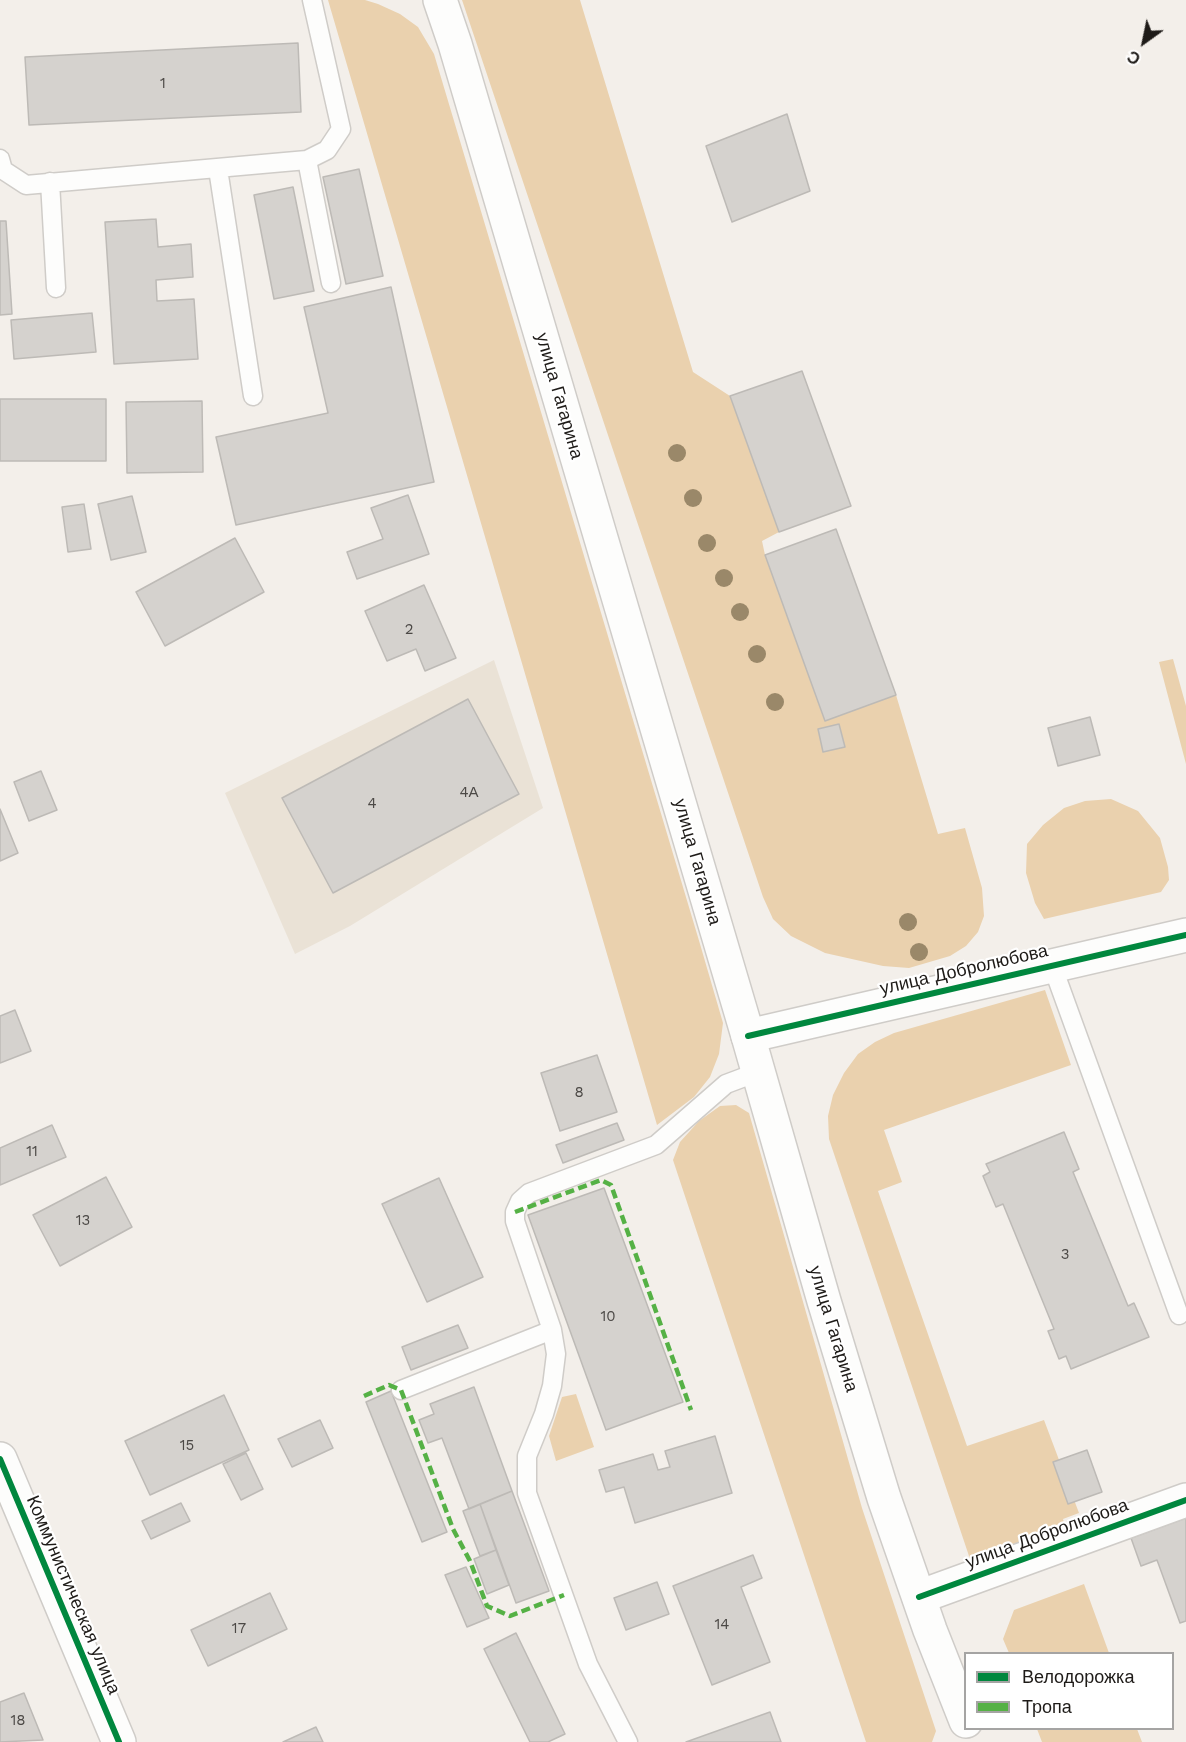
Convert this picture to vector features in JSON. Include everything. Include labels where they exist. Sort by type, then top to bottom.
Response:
[{"type":"main road","name":"улица Гагарина","points":[[440,0],[455,44],[884,1498],[964,1716]]},
{"type":"main road","name":"улица Добролюбова","points":[[748,1036],[1186,935]]},
{"type":"main road","name":"Коммунистическая улица","points":[[0,1459],[119,1742]]},
{"type":"main road","name":"улица Добролюбова","points":[[919,1597],[1186,1500]]},
{"type":"lane","points":[[0,159],[3,170],[26,185],[307,160],[327,150],[341,129],[312,0]]},
{"type":"lane","points":[[307,160],[331,283]]},
{"type":"lane","points":[[218,169],[253,396]]},
{"type":"lane","points":[[50,182],[56,288]]},
{"type":"lane","points":[[1052,965],[1179,1315]]},
{"type":"lane","points":[[628,1742],[588,1664],[527,1493],[527,1456],[544,1414],[552,1386],[556,1354],[552,1330],[515,1221],[515,1212],[520,1201],[529,1193],[656,1145],[726,1084],[758,1072]]},
{"type":"lane","points":[[401,1390],[552,1330]]},
{"type":"shaded area","points":[[328,0],[365,0],[400,14],[418,27],[434,54],[700,944],[723,1023],[719,1054],[710,1077],[694,1097],[657,1125]]},
{"type":"shaded area","points":[[462,0],[580,0],[693,372],[730,396],[779,532],[762,541],[765,555],[825,720],[896,695],[938,834],[965,828],[982,888],[984,916],[978,932],[966,946],[950,956],[909,968],[883,966],[825,953],[791,936],[773,919],[763,897]]},
{"type":"shaded area","points":[[1173,659],[1186,706],[1186,764],[1159,662]]},
{"type":"shaded area","points":[[494,660],[543,808],[350,926],[295,954],[225,793]]},
{"type":"shaded area","points":[[1111,799],[1138,811],[1160,838],[1169,880],[1161,892],[1044,919],[1035,903],[1026,873],[1027,844],[1043,825],[1064,808],[1085,801]]},
{"type":"shaded area","points":[[1045,990],[1071,1065],[884,1130],[902,1182],[878,1191],[967,1446],[1044,1420],[1079,1513],[1063,1519],[1070,1544],[997,1571],[970,1559],[829,1139],[828,1116],[833,1095],[844,1073],[858,1054],[875,1042],[894,1033]]},
{"type":"shaded area","points":[[736,1105],[749,1113],[862,1508],[936,1731],[932,1742],[866,1742],[673,1160],[680,1142],[699,1121],[720,1106]]},
{"type":"shaded area","points":[[576,1394],[594,1447],[556,1461],[549,1436],[562,1397]]},
{"type":"shaded area","points":[[1084,1584],[1109,1652],[1009,1652],[1003,1639],[1014,1610]]},
{"type":"shaded area","points":[[1037,1730],[1137,1730],[1142,1742],[1042,1742]]},
{"type":"building","points":[[298,43],[301,112],[29,125],[25,57]]},
{"type":"building","points":[[787,114],[810,191],[732,222],[706,146]]},
{"type":"building","points":[[359,169],[383,276],[346,284],[323,177]]},
{"type":"building","points":[[293,187],[314,291],[274,299],[254,195]]},
{"type":"building","points":[[156,219],[158,247],[191,244],[193,277],[156,280],[157,301],[194,299],[198,359],[114,364],[105,222]]},
{"type":"building","points":[[0,221],[6,221],[12,314],[0,315]]},
{"type":"building","points":[[391,287],[434,482],[236,525],[216,437],[328,413],[304,307]]},
{"type":"building","points":[[92,313],[96,352],[14,359],[11,320]]},
{"type":"building","points":[[802,371],[851,506],[779,532],[730,396]]},
{"type":"building","points":[[0,399],[106,399],[106,461],[0,461]]},
{"type":"building","points":[[202,401],[203,472],[127,473],[126,402]]},
{"type":"building","points":[[408,495],[429,554],[357,579],[347,552],[383,539],[371,508]]},
{"type":"building","points":[[132,496],[146,552],[111,560],[98,504]]},
{"type":"building","points":[[84,504],[91,549],[68,552],[62,507]]},
{"type":"building","points":[[836,529],[896,695],[825,721],[765,555]]},
{"type":"building","points":[[235,538],[264,592],[165,646],[136,592]]},
{"type":"building","points":[[424,585],[456,658],[425,671],[416,649],[387,661],[365,611]]},
{"type":"building","points":[[468,699],[519,794],[333,893],[282,798]]},
{"type":"building","points":[[1090,717],[1100,755],[1058,766],[1048,728]]},
{"type":"building","points":[[839,724],[845,747],[823,752],[818,729]]},
{"type":"building","points":[[41,771],[57,810],[29,821],[14,782]]},
{"type":"building","points":[[0,809],[18,853],[0,861]]},
{"type":"building","points":[[15,1010],[31,1051],[0,1063],[0,1016]]},
{"type":"building","points":[[597,1055],[617,1112],[560,1131],[541,1073]]},
{"type":"building","points":[[617,1123],[624,1140],[563,1163],[556,1145]]},
{"type":"building","points":[[52,1125],[66,1157],[0,1185],[0,1148]]},
{"type":"building","points":[[1064,1132],[1079,1169],[1073,1172],[1128,1306],[1134,1303],[1149,1337],[1071,1369],[1066,1356],[1059,1359],[1048,1331],[1054,1329],[1003,1204],[996,1207],[983,1176],[990,1172],[986,1164]]},
{"type":"building","points":[[106,1177],[132,1227],[60,1266],[33,1215]]},
{"type":"building","points":[[439,1178],[483,1277],[427,1302],[382,1204]]},
{"type":"building","points":[[604,1188],[683,1402],[606,1430],[528,1215]]},
{"type":"building","points":[[458,1325],[468,1348],[411,1370],[402,1347]]},
{"type":"building","points":[[474,1387],[512,1491],[469,1509],[442,1438],[428,1443],[419,1420],[434,1414],[430,1404]]},
{"type":"building","points":[[391,1391],[447,1532],[422,1542],[366,1402]]},
{"type":"building","points":[[224,1395],[249,1450],[150,1495],[125,1441]]},
{"type":"building","points":[[320,1420],[333,1448],[292,1467],[278,1439]]},
{"type":"building","points":[[715,1436],[732,1493],[635,1523],[624,1487],[606,1492],[599,1470],[653,1454],[658,1470],[670,1467],[665,1451]]},
{"type":"building","points":[[1087,1450],[1102,1492],[1068,1504],[1053,1462]]},
{"type":"building","points":[[246,1453],[263,1489],[241,1500],[223,1464]]},
{"type":"building","points":[[512,1491],[549,1591],[516,1603],[480,1504]]},
{"type":"building","points":[[181,1503],[190,1521],[151,1539],[142,1521]]},
{"type":"building","points":[[480,1504],[496,1550],[480,1556],[463,1511]]},
{"type":"building","points":[[1186,1518],[1186,1621],[1180,1623],[1157,1560],[1141,1566],[1131,1538]]},
{"type":"building","points":[[496,1550],[509,1585],[487,1594],[474,1559]]},
{"type":"building","points":[[753,1555],[762,1578],[741,1587],[770,1662],[712,1685],[673,1586]]},
{"type":"building","points":[[466,1567],[489,1618],[467,1627],[445,1575]]},
{"type":"building","points":[[657,1582],[669,1614],[626,1630],[614,1598]]},
{"type":"building","points":[[270,1593],[287,1629],[208,1666],[191,1630]]},
{"type":"building","points":[[516,1633],[565,1734],[548,1742],[530,1742],[484,1649]]},
{"type":"building","points":[[24,1693],[43,1740],[0,1742],[0,1702]]},
{"type":"building","points":[[770,1712],[781,1742],[686,1742]]},
{"type":"building","points":[[316,1727],[323,1742],[283,1742]]},
{"type":"marked path","points":[[515,1212],[601,1180],[611,1185],[691,1410]]},
{"type":"marked path","points":[[364,1396],[389,1385],[401,1390],[453,1529],[470,1561],[487,1606],[510,1616],[564,1595]]},
{"type":"cycle path","points":[[748,1036],[1186,935]]},
{"type":"cycle path","points":[[0,1459],[119,1742]]},
{"type":"cycle path","points":[[919,1597],[1186,1500]]}]
